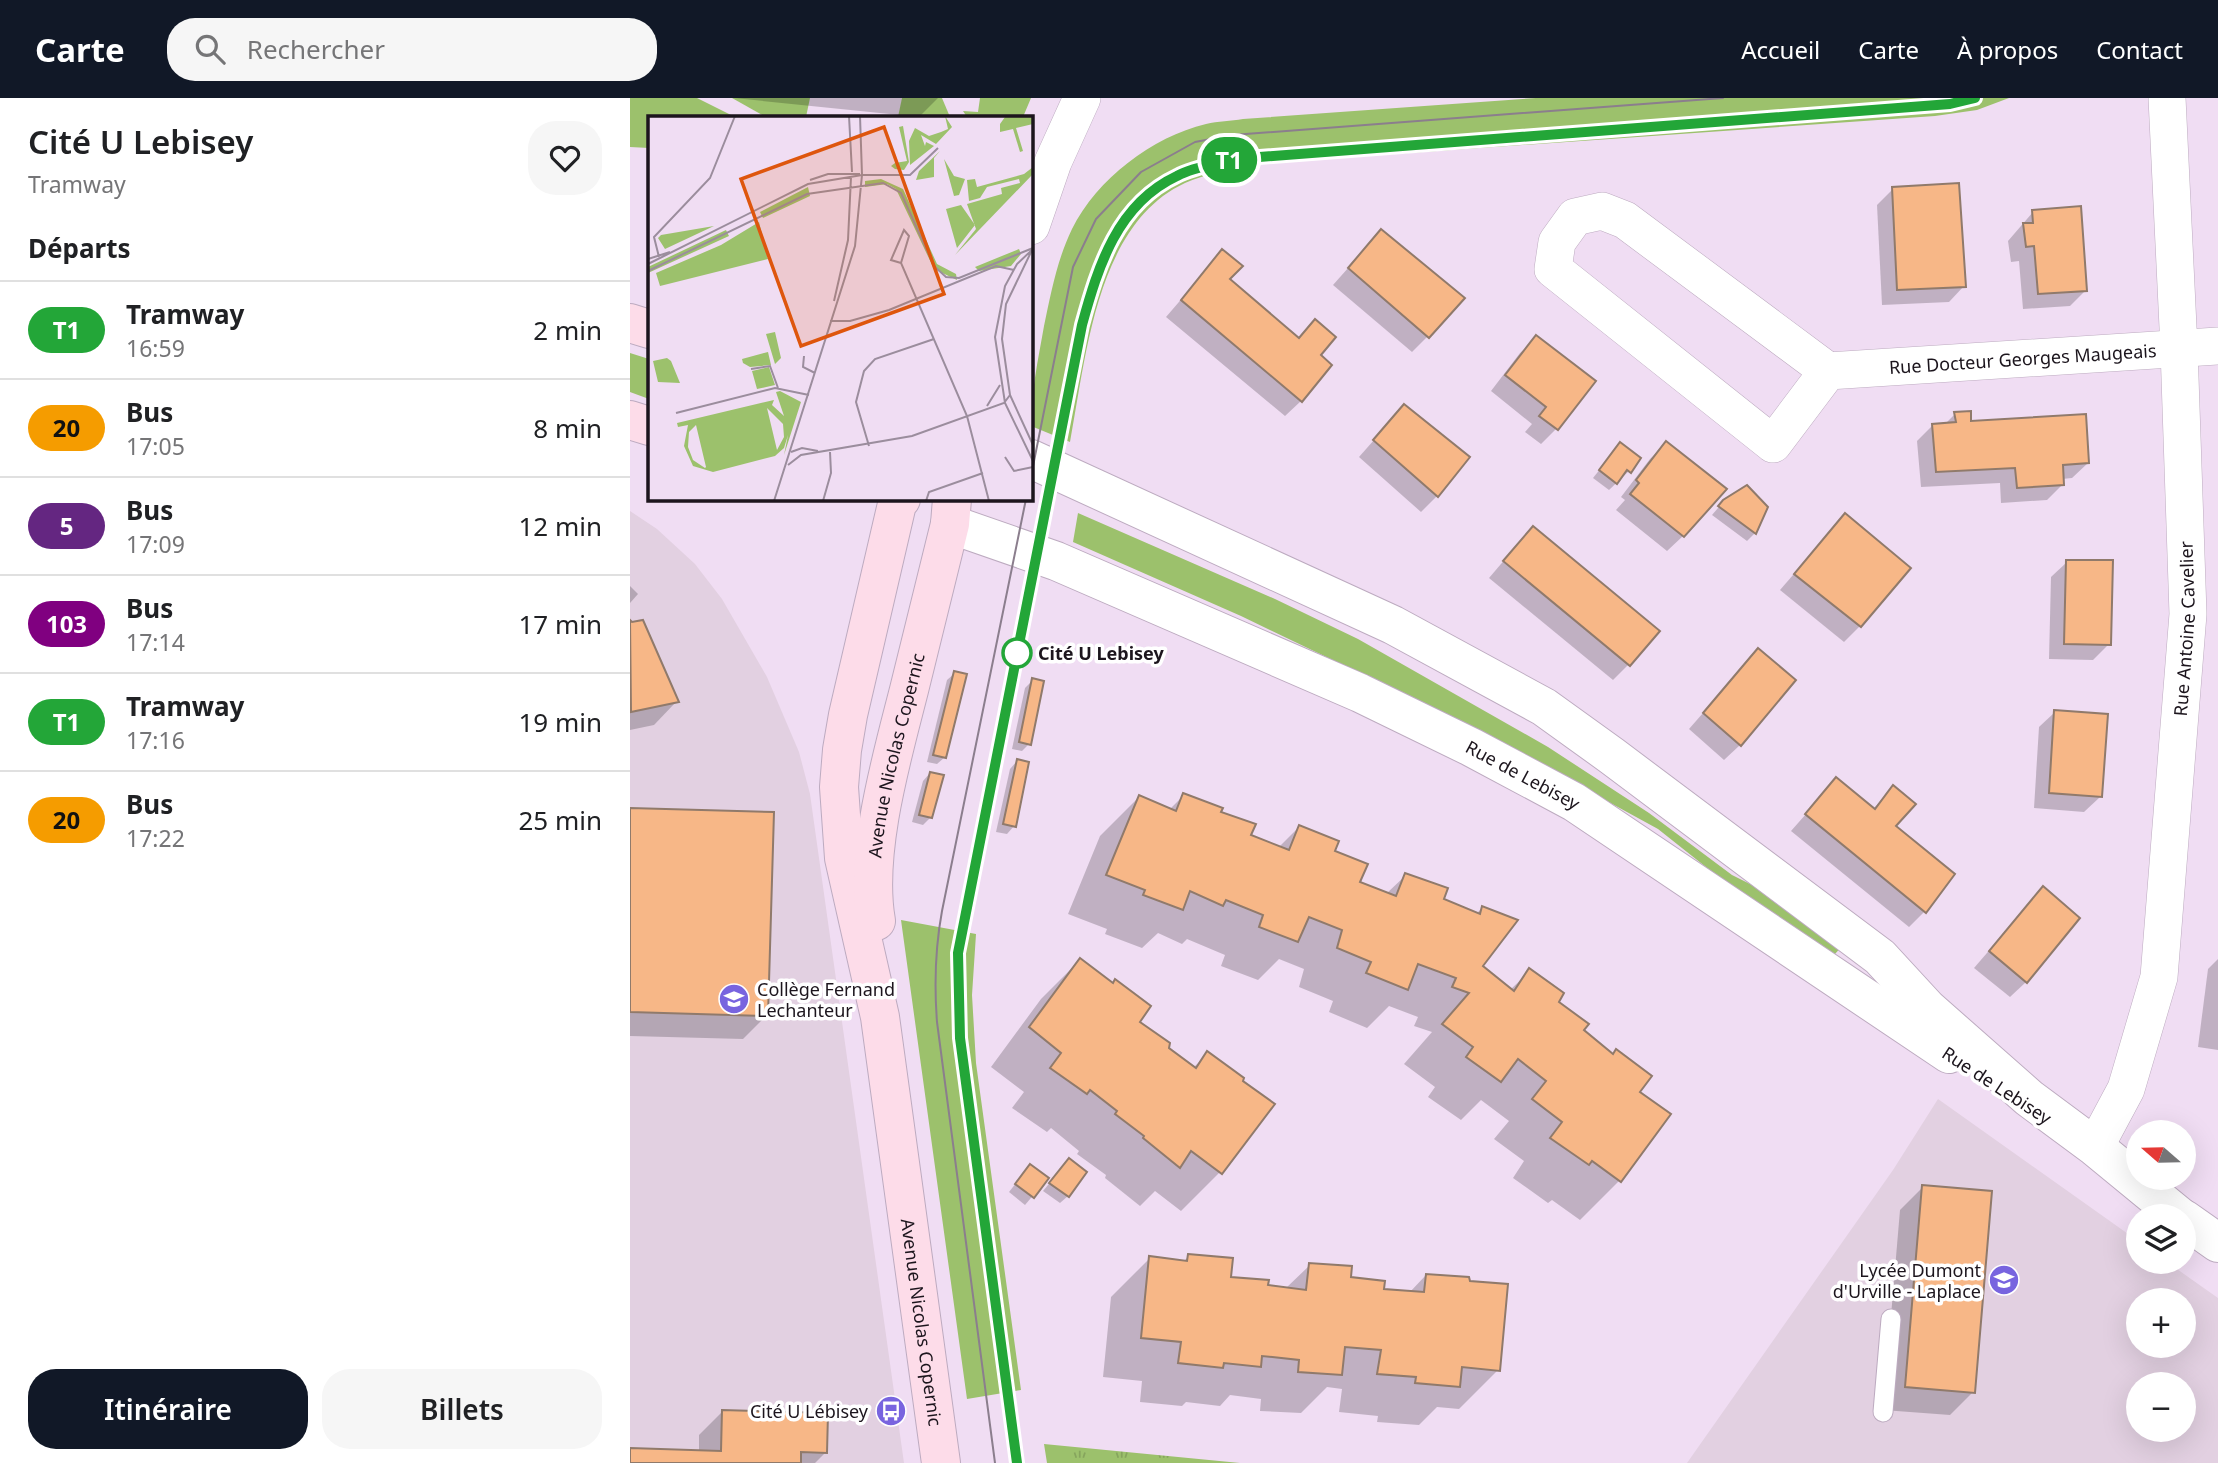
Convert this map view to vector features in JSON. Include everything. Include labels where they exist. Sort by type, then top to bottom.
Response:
[{"type":"main road","points":[[630,323],[648,329]]},
{"type":"main road","points":[[630,420],[648,426]]},
{"type":"main road","name":"Rue de Lebisey","points":[[893,500],[951,511]]},
{"type":"main road","name":"Avenue Nicolas Copernic","points":[[893,500],[848,715],[839,787],[844,858],[880,1017],[941,1463]]},
{"type":"main road","name":"Avenue Nicolas Copernic","points":[[880,1017],[883,965],[874,911],[874,865],[881,814],[951,511]]},
{"type":"street","points":[[1032,223],[1053,162],[1082,98]]},
{"type":"street","name":"Rue Antoine Cavelier","points":[[2095,1147],[2126,1089],[2159,977],[2188,614],[2167,98]]},
{"type":"street","points":[[1602,211],[1625,220],[1828,371],[1773,444],[1553,269],[1557,242],[1575,217],[1602,211]]},
{"type":"street","name":"Rue Docteur Georges Maugeais","points":[[1828,371],[2218,346]]},
{"type":"street","name":"Rue de Lebisey","points":[[1032,459],[1392,625],[1544,708],[1880,957],[1927,1008],[2029,1098],[2095,1147],[2164,1204]]},
{"type":"street","name":"Rue de Lebisey","points":[[951,511],[1056,561],[1360,693],[1471,747],[1574,802],[2023,1105],[2095,1147]]},
{"type":"street","points":[[2196,1227],[2218,1243]]},
{"type":"lane","points":[[1883,1412],[1891,1319]]},
{"type":"shaded area","name":"Collège Fernand Lechanteur","points":[[630,511],[657,529],[695,564],[722,599],[767,677],[799,752],[810,794],[904,1463],[630,1463]]},
{"type":"shaded area","name":"Lycée Dumont d'Urville - Laplace","points":[[1938,1099],[2126,1232],[2126,1274],[2184,1274],[2218,1298],[2218,1463],[1687,1463],[1893,1170]]},
{"type":"green space","points":[[630,98],[697,98],[733,116],[648,116],[648,148],[630,147]]},
{"type":"green space","points":[[732,98],[810,98],[806,116],[764,116]]},
{"type":"green space","points":[[902,98],[942,98],[950,116],[898,116]]},
{"type":"green space","points":[[980,98],[1031,98],[1023,116],[966,116],[963,111],[978,112]]},
{"type":"green space","points":[[1536,98],[2009,98],[1977,110],[1935,116],[1252,164],[1201,177],[1185,183],[1155,202],[1132,229],[1114,261],[1100,296],[1090,334],[1070,442],[1032,426],[1034,388],[1055,277],[1072,229],[1083,211],[1111,177],[1146,150],[1186,130],[1215,122]]},
{"type":"green space","points":[[630,353],[648,359],[648,399],[630,392]]},
{"type":"green space","points":[[1078,513],[1275,599],[1358,639],[1548,747],[1649,813],[1732,875],[1800,909],[1843,945],[1827,963],[1658,829],[1343,665],[1241,616],[1073,542]]},
{"type":"green space","points":[[901,920],[976,934],[972,995],[976,1063],[1021,1390],[967,1399]]},
{"type":"green space","points":[[1044,1444],[1240,1463],[1047,1463]]},
{"type":"building","points":[[1959,183],[1966,287],[1897,290],[1892,187]]},
{"type":"building","points":[[2081,206],[2087,291],[2038,294],[2034,246],[2026,247],[2023,223],[2033,223],[2032,210]]},
{"type":"building","points":[[1381,229],[1465,298],[1429,338],[1348,268]]},
{"type":"building","points":[[1222,249],[1243,266],[1230,279],[1299,338],[1315,319],[1336,337],[1321,355],[1332,365],[1302,402],[1181,300]]},
{"type":"building","points":[[1536,335],[1596,381],[1558,430],[1539,416],[1546,407],[1505,375]]},
{"type":"building","points":[[1404,404],[1470,457],[1438,497],[1373,440]]},
{"type":"building","points":[[1971,411],[1971,421],[2086,414],[2089,463],[2063,465],[2064,485],[2017,488],[2015,468],[1936,472],[1932,424],[1956,422],[1954,412]]},
{"type":"building","points":[[1666,441],[1727,489],[1684,537],[1630,494],[1639,483],[1636,480]]},
{"type":"building","points":[[1620,442],[1641,458],[1631,473],[1627,470],[1617,484],[1599,470]]},
{"type":"building","points":[[1747,485],[1768,507],[1756,534],[1718,506]]},
{"type":"building","points":[[1845,513],[1911,568],[1861,627],[1794,574]]},
{"type":"building","points":[[1533,526],[1660,631],[1630,666],[1503,561]]},
{"type":"building","points":[[2066,560],[2113,560],[2111,645],[2064,644]]},
{"type":"building","points":[[630,620],[643,620],[679,702],[631,712]]},
{"type":"building","points":[[1758,648],[1796,680],[1741,746],[1703,713]]},
{"type":"building","points":[[954,671],[967,674],[946,758],[933,755]]},
{"type":"building","name":"Cité U Lebisey","points":[[1032,678],[1044,681],[1031,745],[1019,742]]},
{"type":"building","points":[[2054,710],[2108,714],[2102,797],[2049,793]]},
{"type":"building","points":[[1017,759],[1029,762],[1016,827],[1003,824]]},
{"type":"building","points":[[930,772],[944,775],[932,818],[919,815]]},
{"type":"building","points":[[1836,777],[1875,809],[1893,785],[1916,804],[1896,826],[1955,874],[1926,913],[1805,814]]},
{"type":"building","points":[[1183,793],[1223,808],[1221,812],[1256,824],[1251,835],[1289,850],[1299,825],[1339,841],[1335,851],[1368,864],[1360,882],[1396,896],[1405,873],[1448,888],[1444,899],[1480,914],[1482,906],[1518,920],[1483,966],[1514,991],[1529,968],[1564,993],[1559,1002],[1589,1024],[1584,1030],[1613,1054],[1616,1049],[1652,1076],[1640,1092],[1671,1114],[1621,1182],[1592,1161],[1589,1165],[1550,1138],[1562,1122],[1532,1099],[1546,1081],[1518,1059],[1501,1082],[1466,1057],[1473,1047],[1442,1024],[1469,993],[1452,987],[1456,978],[1418,964],[1408,990],[1366,973],[1371,962],[1337,948],[1342,930],[1309,917],[1298,942],[1259,927],[1263,915],[1226,900],[1223,906],[1190,891],[1183,910],[1143,895],[1145,890],[1106,875],[1139,795],[1176,811]]},
{"type":"building","points":[[630,808],[774,812],[768,1016],[630,1012]]},
{"type":"building","points":[[2043,886],[2080,918],[2027,983],[1989,951]]},
{"type":"building","points":[[1080,958],[1113,983],[1115,979],[1151,1006],[1140,1022],[1170,1043],[1169,1048],[1196,1068],[1207,1051],[1275,1104],[1222,1174],[1191,1151],[1180,1168],[1090,1090],[1087,1094],[1050,1068],[1061,1053],[1029,1027]]},
{"type":"building","points":[[1069,1158],[1087,1172],[1069,1197],[1049,1183]]},
{"type":"building","points":[[1030,1164],[1049,1178],[1034,1198],[1015,1184]]},
{"type":"building","points":[[1922,1185],[1992,1191],[1975,1393],[1905,1387]]},
{"type":"building","points":[[1188,1254],[1233,1258],[1231,1277],[1269,1280],[1268,1285],[1306,1290],[1309,1263],[1352,1266],[1351,1277],[1385,1281],[1384,1289],[1424,1292],[1426,1274],[1469,1277],[1470,1281],[1508,1284],[1500,1371],[1462,1367],[1460,1387],[1415,1383],[1416,1377],[1377,1374],[1381,1350],[1345,1347],[1342,1375],[1298,1372],[1299,1360],[1262,1356],[1261,1367],[1224,1363],[1223,1368],[1178,1363],[1181,1342],[1141,1338],[1149,1256],[1187,1261]]},
{"type":"building","points":[[722,1410],[828,1413],[827,1453],[801,1452],[801,1463],[630,1463],[630,1448],[721,1451]]},
{"type":"tram line","points":[[1032,471],[1073,267],[1096,219],[1141,172],[1195,142],[1232,135],[1723,98]]},
{"type":"tram line","points":[[1017,1463],[960,1038],[958,953],[1081,325],[1103,260],[1125,220],[1156,188],[1177,176],[1234,159],[1950,104],[1975,98]]},
{"type":"tram line","name":"T1","points":[[1017,1463],[960,1038],[958,953],[1082,325],[1095,276],[1111,239],[1127,216],[1144,197],[1177,176],[1234,159],[1950,104],[1975,98]]},
{"type":"tram line","points":[[995,1463],[937,1022],[936,966],[942,911],[1026,500]]},
{"type":"place","name":"Cité U Lebisey","points":[[1017,653]]},
{"type":"place","name":"Collège Fernand Lechanteur","points":[[734,999]]},
{"type":"place","name":"Lycée Dumont d'Urville - Laplace","points":[[2004,1280]]},
{"type":"place","name":"Cité U Lébisey","points":[[891,1411]]}]
